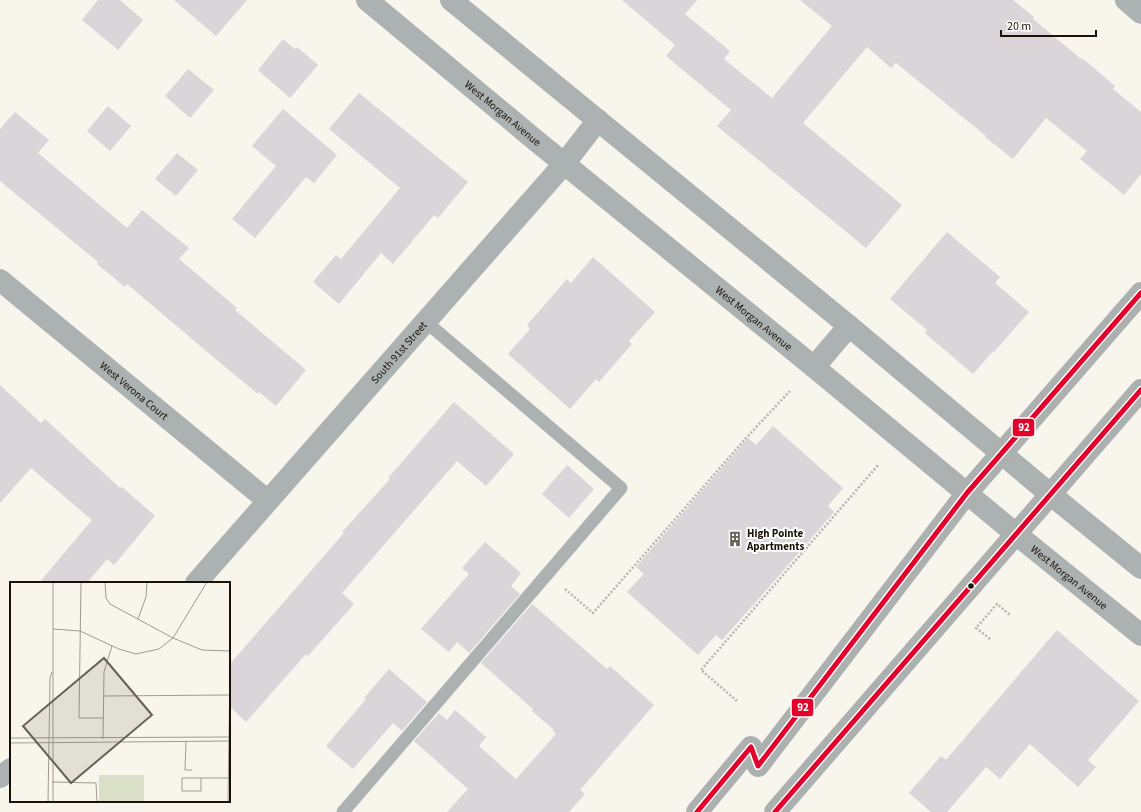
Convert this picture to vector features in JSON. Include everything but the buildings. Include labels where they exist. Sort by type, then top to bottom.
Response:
[{"type":"main road","points":[[697,812],[751,748],[758,766],[967,493],[1141,293]]},
{"type":"main road","points":[[775,812],[1141,390]]},
{"type":"street","name":"West Morgan Avenue","points":[[367,0],[564,164],[1141,635]]},
{"type":"street","points":[[451,0],[849,326],[1141,568]]},
{"type":"street","points":[[1126,0],[1141,13]]},
{"type":"street","name":"South 91st Street","points":[[197,582],[564,164],[598,120]]},
{"type":"street","name":"West Verona Court","points":[[0,280],[268,501]]},
{"type":"street","points":[[814,367],[849,326]]},
{"type":"street","points":[[0,777],[10,770]]},
{"type":"lane","points":[[343,812],[620,488],[425,321]]},
{"type":"path","points":[[548,573],[593,613],[747,437],[790,391]]},
{"type":"path","points":[[737,701],[701,670],[879,464]]},
{"type":"path","points":[[990,639],[976,628],[997,604],[1010,615]]},
{"type":"transit line","name":"92","points":[[697,812],[751,747],[758,766],[967,493],[1141,293]]},
{"type":"transit line","name":"92","points":[[775,812],[1141,390]]},
{"type":"place","name":"High Pointe Apartments","points":[[735,539]]}]
